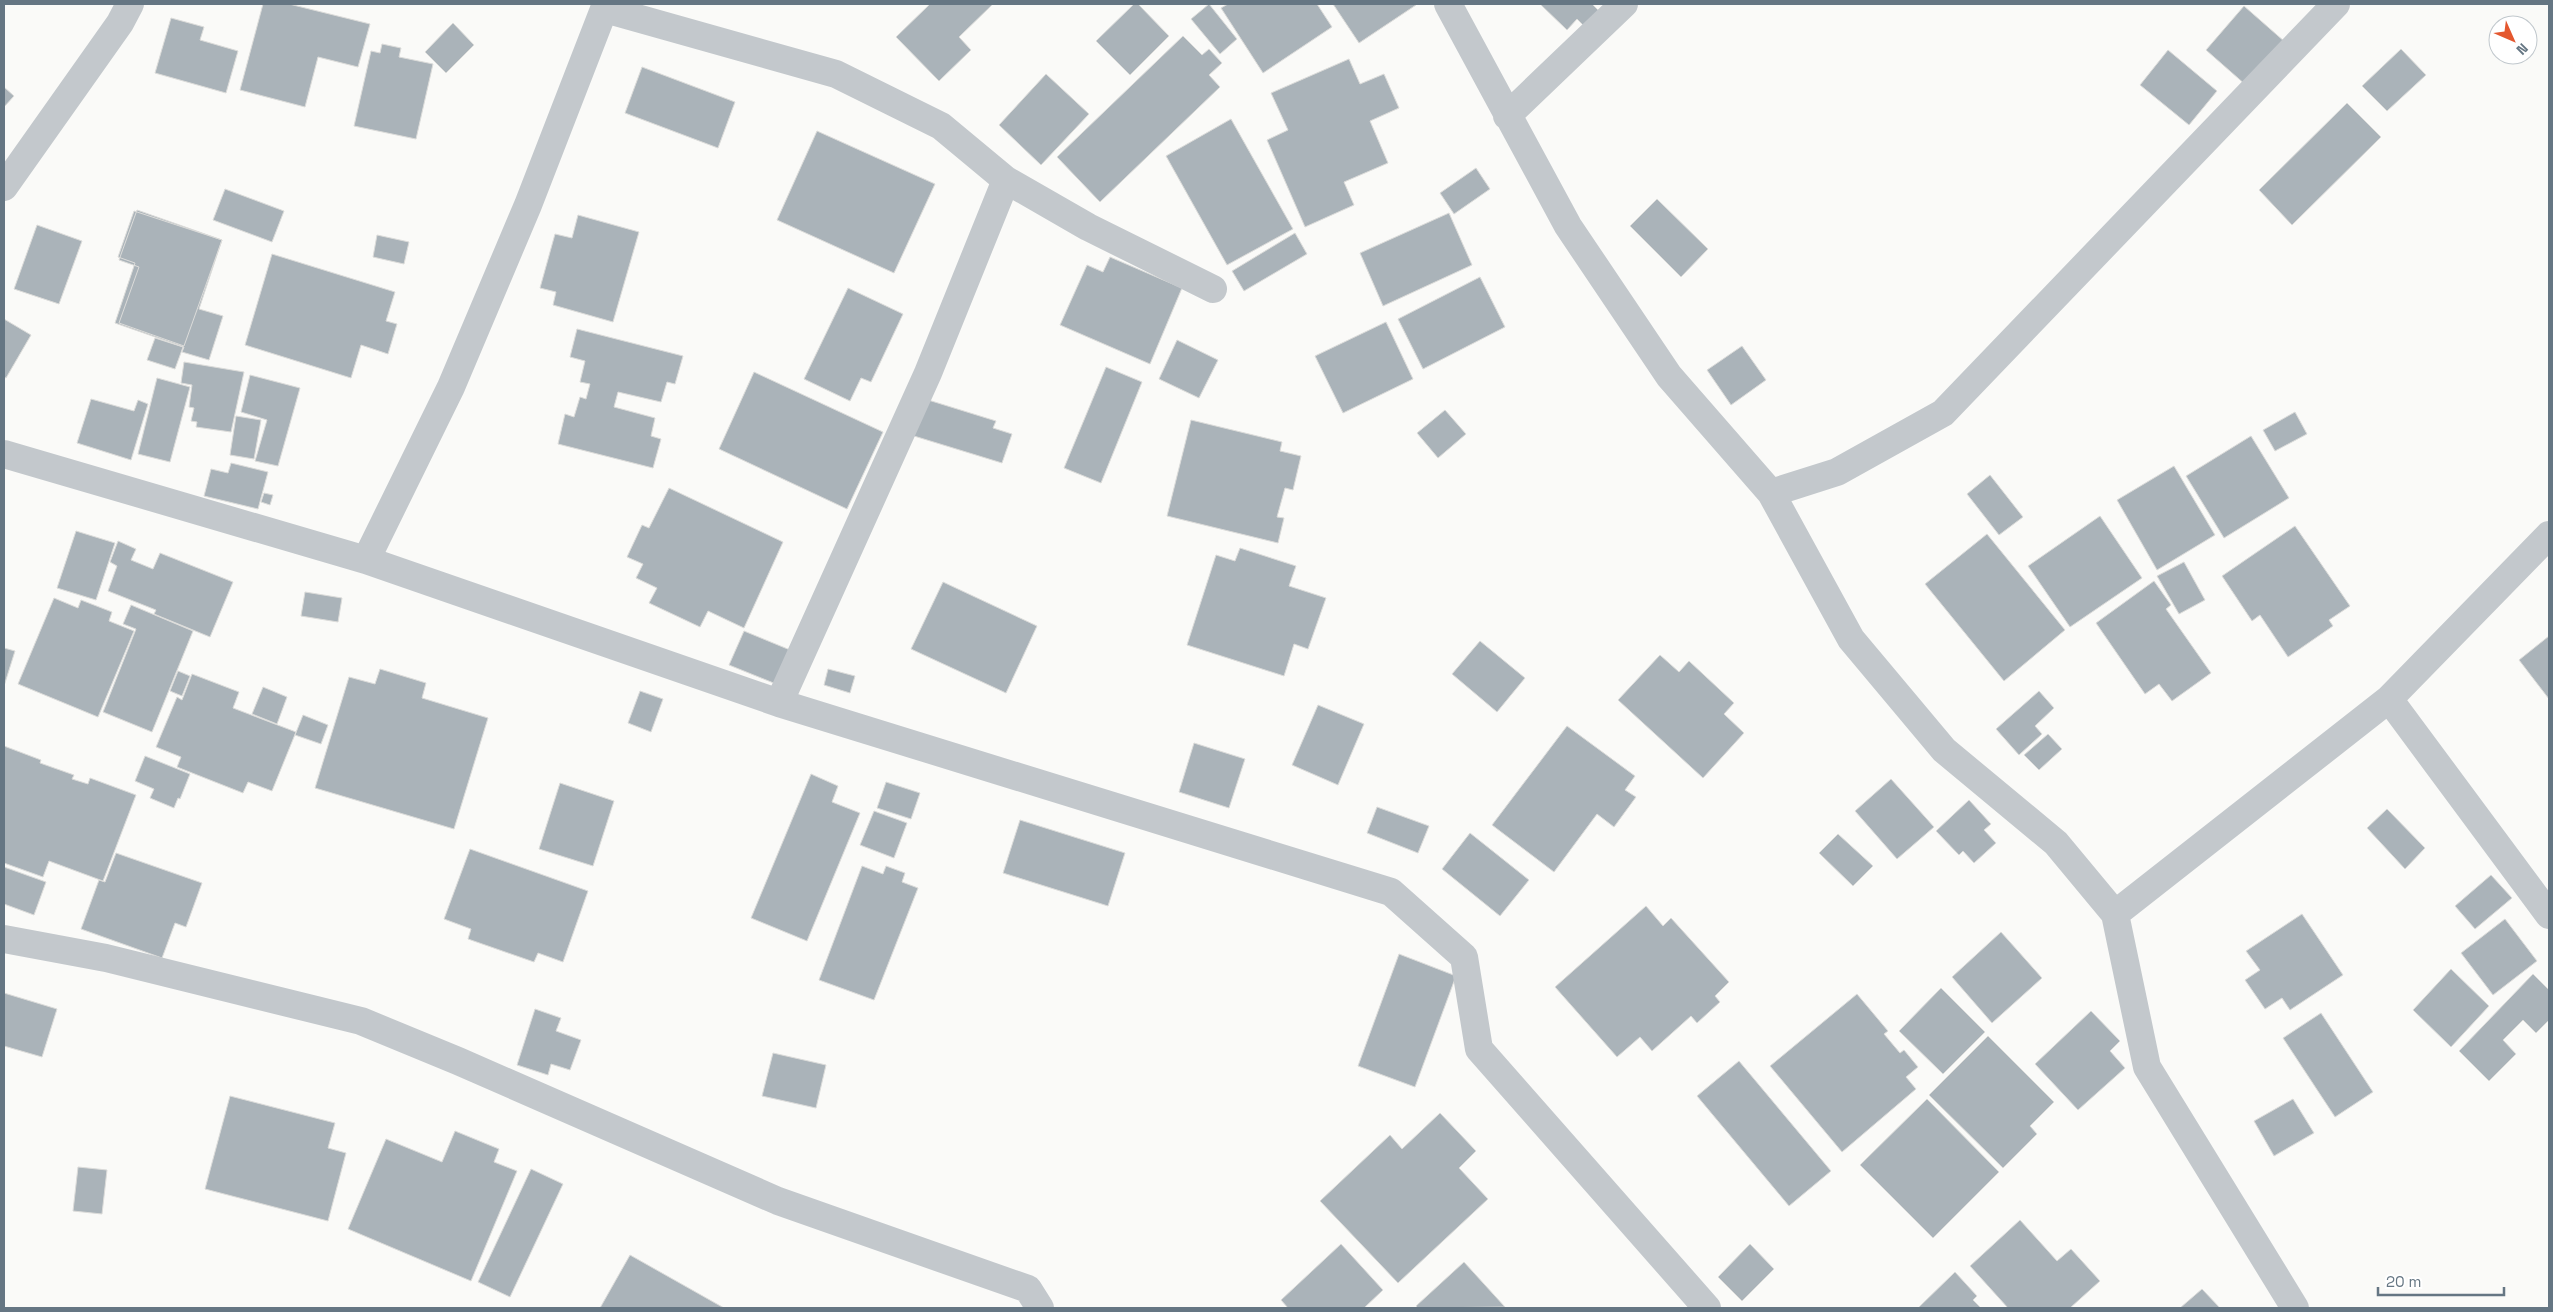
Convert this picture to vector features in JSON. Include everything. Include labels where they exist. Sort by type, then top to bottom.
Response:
[{"type":"street","points":[[4,187],[120,23],[130,4]]},
{"type":"street","points":[[1448,4],[1568,226],[1669,376],[1771,493],[1851,640],[1944,750],[2056,843],[2115,914],[2147,1067],[2295,1308]]},
{"type":"street","points":[[1507,116],[1624,4]]},
{"type":"street","points":[[1771,493],[1836,472],[1943,413],[2336,4]]},
{"type":"street","points":[[366,560],[451,387],[528,205],[605,7],[836,74],[941,126],[1006,180],[1088,227],[1214,289]]},
{"type":"street","points":[[779,703],[928,373],[1006,180]]},
{"type":"street","points":[[4,454],[366,560],[779,703],[1391,892],[1464,957],[1478,1049],[1707,1308]]},
{"type":"street","points":[[2115,914],[2389,699],[2549,535]]},
{"type":"street","points":[[2389,699],[2549,914]]},
{"type":"street","points":[[4,939],[106,958],[360,1022],[458,1061],[778,1201],[1028,1289],[1040,1308]]},
{"type":"building","points":[[263,4],[289,4],[370,24],[358,67],[318,57],[305,107],[240,90]]},
{"type":"building","points":[[930,4],[993,4],[959,37],[971,50],[939,81],[896,37]]},
{"type":"building","points":[[1134,4],[1138,4],[1169,36],[1130,75],[1096,41]]},
{"type":"building","points":[[1209,4],[1237,39],[1220,54],[1191,19]]},
{"type":"building","points":[[1228,4],[1317,4],[1332,27],[1263,73],[1221,8]]},
{"type":"building","points":[[1333,4],[1415,4],[1416,5],[1359,43]]},
{"type":"building","points":[[1540,4],[1594,4],[1603,15],[1589,31],[1577,19],[1567,30]]},
{"type":"building","points":[[2244,6],[2285,42],[2247,86],[2206,50]]},
{"type":"building","points":[[171,18],[204,27],[200,40],[238,51],[226,93],[155,73]]},
{"type":"building","points":[[453,23],[474,45],[446,73],[425,52]]},
{"type":"building","points":[[1183,36],[1202,55],[1209,49],[1222,63],[1209,75],[1220,87],[1100,202],[1057,157]]},
{"type":"building","points":[[382,44],[401,48],[399,57],[433,64],[416,139],[354,126],[371,51],[380,53]]},
{"type":"building","points":[[2401,49],[2426,75],[2387,111],[2362,86]]},
{"type":"building","points":[[2168,50],[2217,91],[2189,125],[2140,85]]},
{"type":"building","points":[[1349,59],[1360,84],[1384,74],[1399,108],[1370,121],[1388,163],[1344,182],[1354,205],[1305,227],[1267,140],[1288,130],[1271,93]]},
{"type":"building","points":[[642,67],[735,102],[718,148],[625,113]]},
{"type":"building","points":[[1046,74],[1089,114],[1041,165],[999,125]]},
{"type":"building","points":[[4,87],[14,96],[4,107]]},
{"type":"building","points":[[2347,103],[2381,137],[2292,225],[2259,190]]},
{"type":"building","points":[[1231,119],[1293,229],[1227,265],[1166,156]]},
{"type":"building","points":[[817,131],[935,184],[894,273],[777,220]]},
{"type":"building","points":[[1476,168],[1490,189],[1454,214],[1440,193]]},
{"type":"building","points":[[225,189],[284,211],[272,242],[213,220]]},
{"type":"building","points":[[1657,199],[1708,249],[1681,277],[1630,226]]},
{"type":"building","points":[[137,210],[222,240],[184,346],[119,323],[139,267],[119,260]]},
{"type":"building","points":[[134,211],[222,240],[199,309],[223,316],[209,360],[182,352],[184,347],[115,323],[135,263],[118,257]]},
{"type":"building","points":[[1449,213],[1472,265],[1383,306],[1360,253]]},
{"type":"building","points":[[578,215],[639,232],[613,322],[553,305],[556,292],[540,288],[555,234],[572,238]]},
{"type":"building","points":[[37,225],[82,241],[59,304],[14,289]]},
{"type":"building","points":[[1295,233],[1307,254],[1244,291],[1232,271]]},
{"type":"building","points":[[377,235],[409,242],[404,264],[373,257]]},
{"type":"building","points":[[272,254],[395,292],[386,321],[397,324],[388,354],[361,345],[351,378],[245,345]]},
{"type":"building","points":[[1110,257],[1182,288],[1150,364],[1060,325],[1087,265],[1103,272]]},
{"type":"building","points":[[1480,277],[1505,327],[1423,369],[1398,319]]},
{"type":"building","points":[[848,288],[903,314],[871,382],[861,378],[850,401],[804,379]]},
{"type":"building","points":[[4,319],[31,335],[6,378],[4,377]]},
{"type":"building","points":[[1386,322],[1413,379],[1343,413],[1315,356]]},
{"type":"building","points":[[577,329],[683,356],[675,384],[667,382],[661,402],[618,392],[614,407],[655,418],[651,436],[661,439],[653,468],[558,444],[565,414],[574,417],[580,397],[586,399],[590,384],[580,382],[585,361],[570,357]]},
{"type":"building","points":[[155,338],[183,347],[175,369],[147,360]]},
{"type":"building","points":[[1177,340],[1218,360],[1199,398],[1159,379]]},
{"type":"building","points":[[1742,346],[1766,380],[1731,405],[1707,370]]},
{"type":"building","points":[[184,362],[244,372],[231,432],[196,427],[197,422],[191,421],[194,408],[189,407],[192,385],[181,383]]},
{"type":"building","points":[[1106,367],[1142,382],[1101,483],[1064,468]]},
{"type":"building","points":[[754,372],[883,432],[847,509],[719,449]]},
{"type":"building","points":[[250,375],[300,388],[278,466],[255,461],[267,420],[241,412]]},
{"type":"building","points":[[157,378],[190,387],[170,462],[138,454]]},
{"type":"building","points":[[91,399],[134,411],[138,400],[148,404],[131,460],[77,443]]},
{"type":"building","points":[[925,399],[996,421],[993,428],[1012,434],[1002,463],[914,436]]},
{"type":"building","points":[[1445,410],[1466,434],[1438,458],[1417,433]]},
{"type":"building","points":[[2295,412],[2307,434],[2275,451],[2263,430]]},
{"type":"building","points":[[236,416],[261,420],[254,459],[230,455]]},
{"type":"building","points":[[1191,420],[1282,442],[1280,451],[1301,456],[1293,490],[1285,488],[1277,517],[1284,518],[1278,543],[1167,516]]},
{"type":"building","points":[[2251,436],[2289,498],[2224,538],[2186,476]]},
{"type":"building","points":[[231,463],[268,472],[258,509],[204,496],[211,469],[228,473]]},
{"type":"building","points":[[2174,466],[2215,535],[2157,570],[2117,500]]},
{"type":"building","points":[[1990,475],[2023,517],[1999,535],[1967,494]]},
{"type":"building","points":[[669,488],[783,542],[744,628],[708,611],[700,627],[649,603],[657,588],[636,578],[643,564],[627,557],[642,525],[649,528]]},
{"type":"building","points":[[264,493],[273,495],[270,505],[261,502]]},
{"type":"building","points":[[2100,516],[2142,578],[2070,627],[2028,566]]},
{"type":"building","points":[[2295,526],[2350,606],[2329,620],[2333,626],[2288,657],[2260,615],[2252,621],[2222,576]]},
{"type":"building","points":[[76,531],[115,543],[96,600],[57,588]]},
{"type":"building","points":[[1987,534],[2065,630],[2004,681],[1925,584]]},
{"type":"building","points":[[118,541],[136,549],[131,560],[153,569],[160,553],[233,582],[210,637],[154,614],[156,610],[108,591],[117,566],[110,562]]},
{"type":"building","points":[[1240,548],[1296,566],[1289,586],[1326,598],[1308,649],[1294,644],[1284,676],[1187,645],[1216,555],[1235,561]]},
{"type":"building","points":[[2184,562],[2205,600],[2179,614],[2157,576]]},
{"type":"building","points":[[2154,581],[2171,605],[2166,609],[2211,673],[2172,701],[2159,684],[2145,694],[2096,623]]},
{"type":"building","points":[[943,582],[1037,626],[1006,693],[911,649]]},
{"type":"building","points":[[305,592],[342,598],[338,622],[301,616]]},
{"type":"building","points":[[54,598],[78,608],[81,600],[112,612],[109,621],[134,631],[98,717],[18,684]]},
{"type":"building","points":[[131,605],[193,631],[152,732],[103,712],[136,629],[123,624]]},
{"type":"building","points":[[744,631],[795,652],[781,686],[729,665]]},
{"type":"building","points":[[2549,636],[2549,699],[2519,660]]},
{"type":"building","points":[[1480,641],[1525,678],[1497,712],[1452,674]]},
{"type":"building","points":[[4,648],[15,651],[4,686]]},
{"type":"building","points":[[1660,655],[1679,672],[1689,661],[1734,703],[1724,714],[1744,733],[1703,778],[1618,700]]},
{"type":"building","points":[[380,669],[426,683],[422,698],[488,718],[454,829],[315,788],[349,677],[375,684]]},
{"type":"building","points":[[828,669],[855,676],[850,693],[824,685]]},
{"type":"building","points":[[178,671],[190,676],[182,696],[170,691]]},
{"type":"building","points":[[192,674],[239,692],[233,708],[296,732],[272,791],[248,782],[243,793],[177,767],[181,757],[156,747],[177,697],[182,700]]},
{"type":"building","points":[[263,687],[287,697],[277,724],[252,714]]},
{"type":"building","points":[[640,691],[663,699],[651,732],[628,723]]},
{"type":"building","points":[[2039,691],[2054,708],[2035,726],[2042,734],[2019,755],[1996,729]]},
{"type":"building","points":[[1318,705],[1364,724],[1338,785],[1292,765]]},
{"type":"building","points":[[303,715],[328,725],[321,744],[295,735]]},
{"type":"building","points":[[1567,726],[1635,776],[1625,790],[1636,797],[1614,827],[1597,814],[1554,872],[1492,825]]},
{"type":"building","points":[[2048,734],[2062,749],[2039,770],[2024,755]]},
{"type":"building","points":[[1194,743],[1245,759],[1229,808],[1179,792]]},
{"type":"building","points":[[4,746],[41,760],[40,763],[74,775],[72,779],[88,784],[90,778],[136,795],[103,881],[49,861],[43,877],[4,863]]},
{"type":"building","points":[[145,756],[190,774],[180,799],[178,798],[174,808],[150,798],[154,789],[135,781]]},
{"type":"building","points":[[811,774],[838,786],[832,802],[860,813],[807,941],[751,918]]},
{"type":"building","points":[[1891,779],[1934,827],[1897,859],[1855,811]]},
{"type":"building","points":[[886,782],[920,793],[911,819],[877,808]]},
{"type":"building","points":[[560,783],[614,801],[593,866],[539,849]]},
{"type":"building","points":[[1969,800],[1991,824],[1984,830],[1996,843],[1974,863],[1963,851],[1959,855],[1936,831]]},
{"type":"building","points":[[1377,807],[1429,826],[1418,853],[1367,833]]},
{"type":"building","points":[[2387,809],[2425,848],[2405,869],[2367,828]]},
{"type":"building","points":[[874,811],[907,823],[894,858],[860,845]]},
{"type":"building","points":[[1020,820],[1125,853],[1108,906],[1003,873]]},
{"type":"building","points":[[1470,833],[1529,880],[1500,916],[1442,869]]},
{"type":"building","points":[[1838,834],[1873,866],[1853,886],[1819,853]]},
{"type":"building","points":[[470,849],[588,891],[563,962],[538,953],[534,962],[468,939],[471,929],[444,919]]},
{"type":"building","points":[[116,853],[202,883],[186,927],[175,923],[162,958],[81,929],[99,880],[105,882]]},
{"type":"building","points":[[862,866],[883,874],[886,866],[905,873],[902,882],[918,888],[874,1000],[819,980]]},
{"type":"building","points":[[4,867],[46,882],[34,915],[4,904]]},
{"type":"building","points":[[2491,875],[2512,898],[2475,929],[2455,906]]},
{"type":"building","points":[[1646,906],[1663,926],[1671,918],[1729,982],[1715,996],[1720,1002],[1697,1023],[1691,1016],[1652,1051],[1640,1037],[1617,1057],[1555,987]]},
{"type":"building","points":[[2302,914],[2343,975],[2290,1010],[2282,998],[2265,1009],[2245,980],[2260,970],[2246,951]]},
{"type":"building","points":[[2505,919],[2537,961],[2493,995],[2461,953]]},
{"type":"building","points":[[2001,932],[2042,978],[1992,1023],[1952,977]]},
{"type":"building","points":[[1399,954],[1456,976],[1415,1087],[1358,1066]]},
{"type":"building","points":[[2451,969],[2489,1006],[2451,1047],[2413,1010]]},
{"type":"building","points":[[2533,974],[2549,990],[2549,1020],[2536,1033],[2523,1020],[2503,1040],[2516,1054],[2489,1081],[2459,1051]]},
{"type":"building","points":[[1941,988],[1985,1032],[1943,1074],[1899,1031]]},
{"type":"building","points":[[4,993],[57,1009],[42,1057],[4,1046]]},
{"type":"building","points":[[1857,994],[1888,1031],[1884,1034],[1900,1053],[1904,1050],[1918,1067],[1906,1077],[1916,1089],[1842,1152],[1770,1066]]},
{"type":"building","points":[[535,1009],[561,1018],[556,1031],[581,1040],[570,1070],[551,1064],[548,1075],[517,1065]]},
{"type":"building","points":[[2091,1011],[2120,1041],[2110,1051],[2125,1068],[2078,1110],[2035,1064]]},
{"type":"building","points":[[2321,1013],[2373,1092],[2335,1117],[2283,1038]]},
{"type":"building","points":[[1988,1036],[2054,1102],[2030,1126],[2037,1134],[2003,1168],[1929,1095]]},
{"type":"building","points":[[773,1053],[826,1065],[816,1108],[762,1096]]},
{"type":"building","points":[[1739,1061],[1831,1171],[1789,1206],[1697,1096]]},
{"type":"building","points":[[230,1096],[335,1123],[328,1148],[346,1153],[328,1221],[205,1189]]},
{"type":"building","points":[[1927,1099],[1999,1172],[1933,1238],[1860,1165]]},
{"type":"building","points":[[2293,1099],[2314,1133],[2274,1156],[2254,1121]]},
{"type":"building","points":[[1440,1113],[1476,1151],[1459,1168],[1488,1199],[1398,1283],[1320,1201],[1390,1135],[1402,1149]]},
{"type":"building","points":[[455,1131],[499,1149],[494,1162],[517,1171],[471,1281],[348,1229],[386,1139],[442,1162]]},
{"type":"building","points":[[78,1167],[107,1170],[102,1214],[73,1211]]},
{"type":"building","points":[[531,1169],[563,1184],[510,1297],[478,1282]]},
{"type":"building","points":[[2020,1220],[2057,1261],[2071,1249],[2100,1281],[2070,1308],[2008,1308],[1970,1266]]},
{"type":"building","points":[[1341,1244],[1383,1290],[1364,1308],[1288,1308],[1281,1300]]},
{"type":"building","points":[[1750,1244],[1774,1269],[1742,1301],[1718,1277]]},
{"type":"building","points":[[630,1255],[724,1308],[600,1308]]},
{"type":"building","points":[[1464,1262],[1505,1307],[1418,1308],[1416,1306]]},
{"type":"building","points":[[1955,1272],[1977,1296],[1973,1300],[1981,1308],[1918,1308]]},
{"type":"building","points":[[2202,1289],[2220,1308],[2180,1308]]}]
